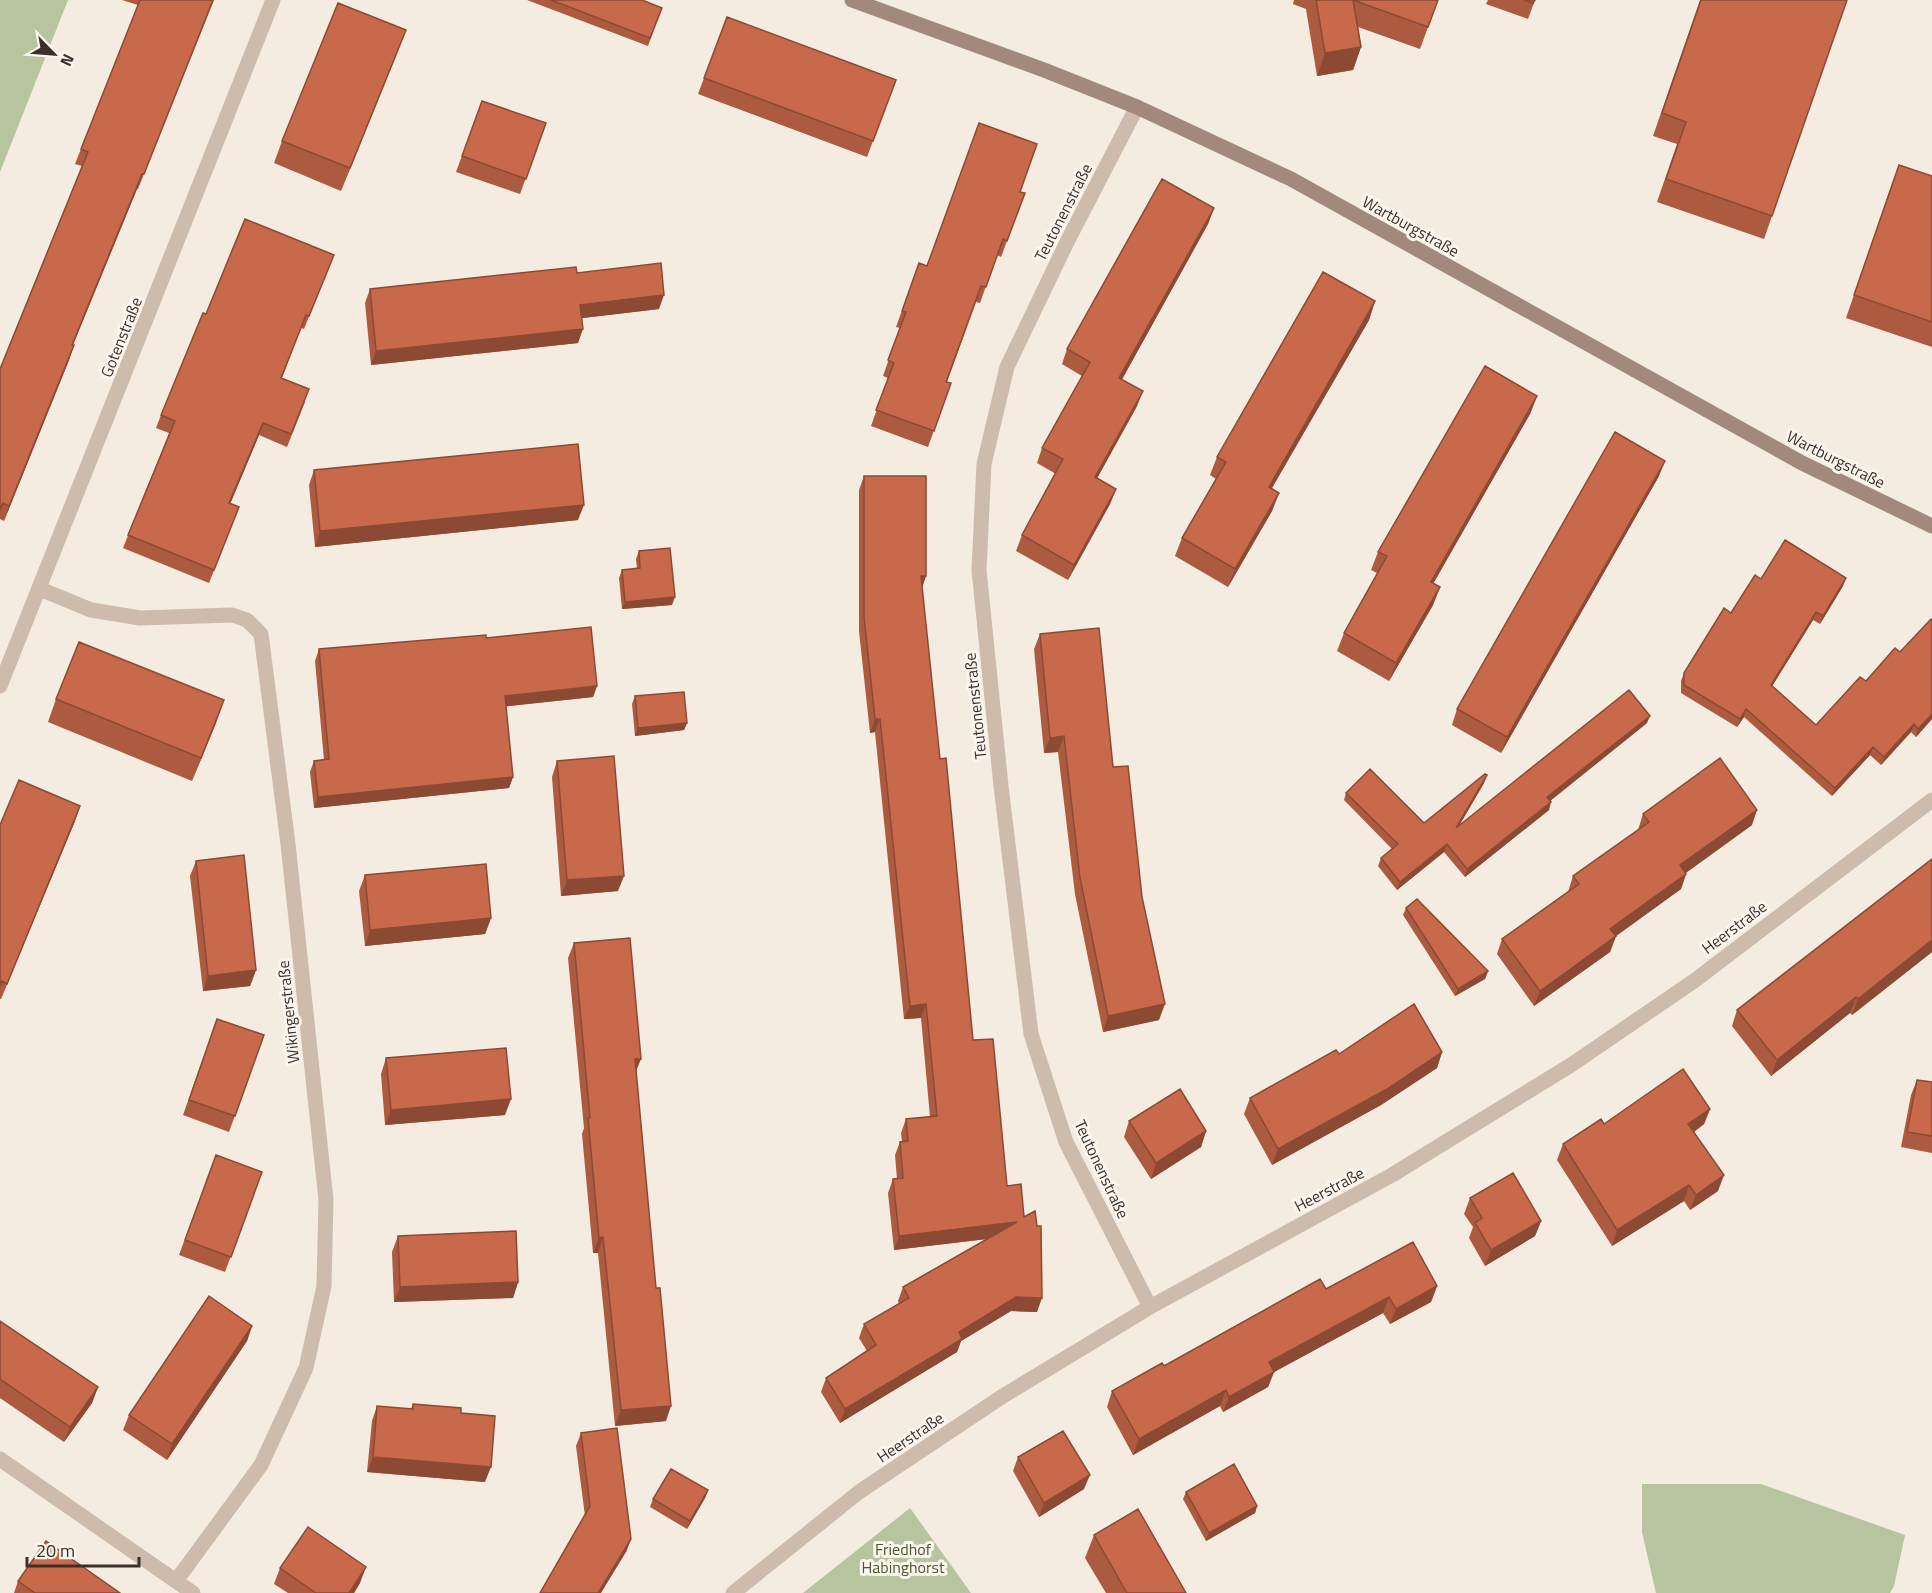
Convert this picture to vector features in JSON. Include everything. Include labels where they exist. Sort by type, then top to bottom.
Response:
[{"type":"main road","name":"Wartburgstraße","points":[[852,0],[1044,70],[1137,107],[1291,179],[1792,457],[1932,526]]},
{"type":"street","name":"Gotenstraße","points":[[0,686],[273,0]]},
{"type":"street","name":"Teutonenstraße","points":[[1137,107],[1068,240],[1007,367],[984,464],[979,570],[1001,786],[1031,1034],[1066,1142],[1150,1307]]},
{"type":"street","name":"Wikingerstraße","points":[[40,589],[90,610],[140,618],[232,615],[247,620],[261,634],[288,844],[326,1200],[324,1286],[306,1368],[261,1465],[176,1581]]},
{"type":"street","name":"Heerstraße","points":[[733,1593],[859,1492],[1003,1396],[1150,1307],[1392,1176],[1571,1065],[1694,981],[1932,800]]},
{"type":"street","points":[[0,1459],[193,1593]]},
{"type":"green space","points":[[0,0],[68,0],[0,172]]},
{"type":"green space","points":[[1642,1484],[1761,1484],[1905,1535],[1894,1586],[1890,1593],[1656,1593],[1642,1532]]},
{"type":"green space","name":"Friedhof Habinghorst","points":[[910,1508],[971,1593],[803,1593]]},
{"type":"building","points":[[140,0],[213,0],[9,506],[3,503],[0,510],[0,369],[88,152],[81,149]]},
{"type":"building","points":[[551,0],[642,0],[662,8],[650,38]]},
{"type":"building","points":[[1316,0],[1353,0],[1361,47],[1325,53]]},
{"type":"building","points":[[1353,0],[1438,0],[1428,27]]},
{"type":"building","points":[[1701,0],[1847,0],[1772,216],[1666,179],[1686,122],[1662,113]]},
{"type":"building","points":[[338,3],[406,30],[350,168],[282,141]]},
{"type":"building","points":[[727,17],[896,80],[873,141],[704,78]]},
{"type":"building","points":[[482,101],[546,123],[526,179],[462,156]]},
{"type":"building","points":[[979,123],[1037,144],[1020,192],[1025,193],[1007,241],[1003,239],[986,287],[981,286],[946,382],[951,383],[934,431],[876,410],[894,363],[888,360],[906,312],[902,311],[919,263],[927,266]]},
{"type":"building","points":[[1899,165],[1932,176],[1932,322],[1854,295]]},
{"type":"building","points":[[1162,179],[1214,208],[1119,378],[1143,391],[1095,477],[1116,489],[1074,565],[1022,535],[1063,459],[1042,448],[1090,362],[1067,349]]},
{"type":"building","points":[[245,219],[334,255],[309,316],[306,315],[281,378],[309,389],[291,434],[263,423],[229,503],[239,507],[214,570],[128,535],[175,421],[161,415]]},
{"type":"building","points":[[661,263],[664,295],[580,305],[583,329],[376,351],[370,289],[576,267],[577,273]]},
{"type":"building","points":[[1323,272],[1375,301],[1269,487],[1279,493],[1235,569],[1182,538],[1226,462],[1217,457]]},
{"type":"building","points":[[1485,366],[1537,396],[1431,582],[1440,587],[1396,663],[1344,633],[1387,556],[1378,552]]},
{"type":"building","points":[[1615,432],[1665,461],[1507,737],[1457,709]]},
{"type":"building","points":[[578,444],[584,505],[320,531],[314,470]]},
{"type":"building","points":[[864,476],[926,476],[926,576],[921,576],[940,759],[946,758],[973,1040],[993,1039],[1007,1186],[1021,1184],[1024,1217],[1035,1211],[1037,1226],[1041,1226],[1042,1298],[1016,1297],[959,1332],[962,1339],[845,1409],[826,1378],[876,1345],[864,1324],[909,1298],[903,1287],[1017,1222],[899,1236],[893,1179],[903,1178],[900,1142],[908,1141],[906,1119],[937,1116],[926,1004],[910,1006],[880,719],[875,719],[864,617]]},
{"type":"building","points":[[1785,540],[1846,578],[1823,616],[1816,612],[1771,685],[1816,725],[1860,677],[1866,681],[1895,648],[1900,652],[1932,620],[1932,714],[1918,729],[1914,724],[1884,757],[1873,747],[1835,788],[1746,709],[1740,719],[1684,685],[1684,673],[1724,608],[1731,613],[1755,575],[1761,579]]},
{"type":"building","points":[[670,548],[675,597],[625,602],[622,570],[640,568],[639,551]]},
{"type":"building","points":[[591,627],[597,686],[505,696],[513,777],[318,797],[314,761],[329,759],[319,649],[486,635],[486,638]]},
{"type":"building","points":[[1099,628],[1113,767],[1128,766],[1142,897],[1165,1004],[1108,1016],[1080,878],[1064,736],[1050,738],[1040,634]]},
{"type":"building","points":[[79,642],[224,700],[201,758],[56,699]]},
{"type":"building","points":[[1629,690],[1650,716],[1547,797],[1551,802],[1467,869],[1447,844],[1400,882],[1381,858],[1398,844],[1346,793],[1370,769],[1424,823],[1485,774],[1487,775],[1456,828]]},
{"type":"building","points":[[684,692],[687,723],[638,728],[635,696]]},
{"type":"building","points":[[614,756],[624,876],[567,880],[557,761]]},
{"type":"building","points":[[1720,758],[1757,810],[1680,865],[1686,874],[1610,929],[1616,936],[1540,991],[1502,939],[1579,884],[1573,876],[1649,822],[1643,814]]},
{"type":"building","points":[[19,780],[80,806],[7,984],[2,981],[0,986],[0,825]]},
{"type":"building","points":[[244,855],[256,970],[208,976],[196,861]]},
{"type":"building","points":[[1932,859],[1932,940],[1777,1060],[1737,1010]]},
{"type":"building","points":[[486,864],[491,918],[370,930],[365,875]]},
{"type":"building","points":[[1417,899],[1488,971],[1458,989],[1406,908]]},
{"type":"building","points":[[630,938],[641,1059],[635,1059],[656,1288],[660,1288],[671,1406],[621,1410],[603,1237],[599,1238],[574,943]]},
{"type":"building","points":[[1414,1004],[1442,1052],[1387,1089],[1278,1149],[1250,1098],[1336,1050],[1339,1054]]},
{"type":"building","points":[[217,1019],[264,1035],[235,1116],[189,1100]]},
{"type":"building","points":[[506,1048],[511,1099],[391,1110],[386,1058]]},
{"type":"building","points":[[1683,1069],[1710,1109],[1688,1124],[1724,1175],[1696,1195],[1689,1185],[1617,1230],[1563,1144],[1601,1119],[1604,1124]]},
{"type":"building","points":[[1917,1080],[1932,1082],[1932,1136],[1907,1132]]},
{"type":"building","points":[[1180,1089],[1206,1131],[1156,1163],[1129,1121]]},
{"type":"building","points":[[216,1155],[262,1172],[231,1257],[185,1240]]},
{"type":"building","points":[[1513,1173],[1541,1221],[1491,1250],[1475,1223],[1482,1218],[1470,1198]]},
{"type":"building","points":[[516,1231],[518,1282],[400,1287],[398,1236]]},
{"type":"building","points":[[1413,1242],[1437,1286],[1396,1309],[1389,1297],[1269,1362],[1274,1372],[1229,1397],[1226,1390],[1139,1439],[1112,1391],[1162,1363],[1164,1366],[1320,1279],[1326,1289]]},
{"type":"building","points":[[209,1296],[252,1326],[172,1444],[129,1415]]},
{"type":"building","points":[[0,1321],[98,1387],[70,1427],[0,1379]]},
{"type":"building","points":[[413,1404],[461,1408],[461,1413],[495,1416],[491,1467],[373,1457],[377,1406],[413,1409]]},
{"type":"building","points":[[617,1428],[631,1539],[598,1593],[540,1593],[590,1506],[581,1433]]},
{"type":"building","points":[[1063,1431],[1090,1475],[1044,1503],[1018,1457]]},
{"type":"building","points":[[1234,1464],[1257,1506],[1209,1533],[1186,1492]]},
{"type":"building","points":[[671,1469],[708,1490],[690,1521],[653,1499]]},
{"type":"building","points":[[1138,1509],[1186,1593],[1127,1593],[1094,1535]]},
{"type":"building","points":[[308,1527],[366,1567],[349,1593],[316,1593],[280,1568]]},
{"type":"building","points":[[46,1541],[120,1593],[35,1593],[18,1581]]}]
